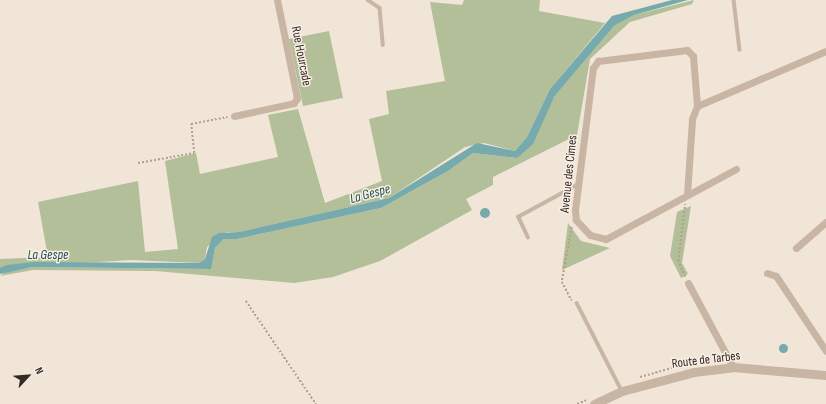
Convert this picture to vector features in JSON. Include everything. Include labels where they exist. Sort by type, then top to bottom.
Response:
[{"type":"street","name":"Rue Hourcade","points":[[234,116],[294,104],[297,98],[277,0]]},
{"type":"street","name":"Avenue des Cimes","points":[[688,50],[693,56],[697,106],[692,119],[687,195],[606,239],[590,235],[576,220],[578,184],[593,68],[598,61],[688,50]]},
{"type":"street","points":[[697,106],[826,51]]},
{"type":"street","points":[[687,195],[736,169]]},
{"type":"street","points":[[796,248],[826,222]]},
{"type":"street","points":[[767,272],[776,276],[826,351]]},
{"type":"street","points":[[688,283],[733,367]]},
{"type":"street","name":"Route de Tarbes","points":[[594,404],[622,390],[682,374],[733,367],[826,375]]},
{"type":"lane","points":[[368,0],[380,8],[383,45]]},
{"type":"lane","points":[[734,0],[740,50]]},
{"type":"lane","points":[[528,238],[518,217],[578,184]]},
{"type":"lane","points":[[577,303],[622,390]]},
{"type":"path","points":[[138,163],[194,153],[191,124],[234,116]]},
{"type":"path","points":[[687,195],[678,261],[688,283]]},
{"type":"path","points":[[576,220],[569,231],[562,282],[577,303]]},
{"type":"path","points":[[246,301],[316,404]]},
{"type":"green space","points":[[464,0],[540,0],[539,11],[605,23],[550,89],[527,137],[515,151],[484,143],[465,147],[389,198],[239,232],[226,232],[207,247],[205,259],[199,263],[131,260],[0,268],[0,259],[48,257],[38,202],[138,181],[145,252],[178,249],[165,161],[196,153],[200,174],[278,157],[268,115],[298,109],[325,203],[382,181],[369,119],[389,114],[386,91],[445,81],[430,2],[462,5]]},
{"type":"green space","points":[[694,0],[692,4],[630,22],[590,59],[577,135],[493,177],[493,185],[466,199],[472,210],[380,261],[333,277],[294,283],[155,271],[33,270],[0,276],[8,270],[32,267],[210,269],[215,248],[224,239],[237,239],[381,208],[448,171],[473,153],[517,158],[554,97],[614,26],[634,15]]},
{"type":"green space","points":[[329,31],[343,98],[303,106],[289,39]]},
{"type":"green space","points":[[691,206],[682,263],[688,274],[681,278],[670,256],[677,212]]},
{"type":"green space","points":[[568,223],[581,241],[610,248],[562,270]]},
{"type":"water","points":[[672,0],[688,0],[634,15],[614,26],[554,97],[533,144],[517,158],[473,153],[448,171],[381,208],[237,239],[224,239],[215,248],[211,269],[32,267],[0,274],[0,268],[7,265],[34,262],[199,263],[205,259],[212,237],[219,233],[239,232],[389,198],[477,143],[515,151],[527,137],[550,89],[612,16]]},
{"type":"water","points":[[483,208],[487,208],[489,209],[489,217],[483,218],[480,215],[480,211]]},
{"type":"water","points":[[783,343],[788,348],[783,353],[778,348]]},
{"type":"water label","name":"La Gespe","points":[[370,194]]},
{"type":"water label","name":"La Gespe","points":[[48,255]]}]
